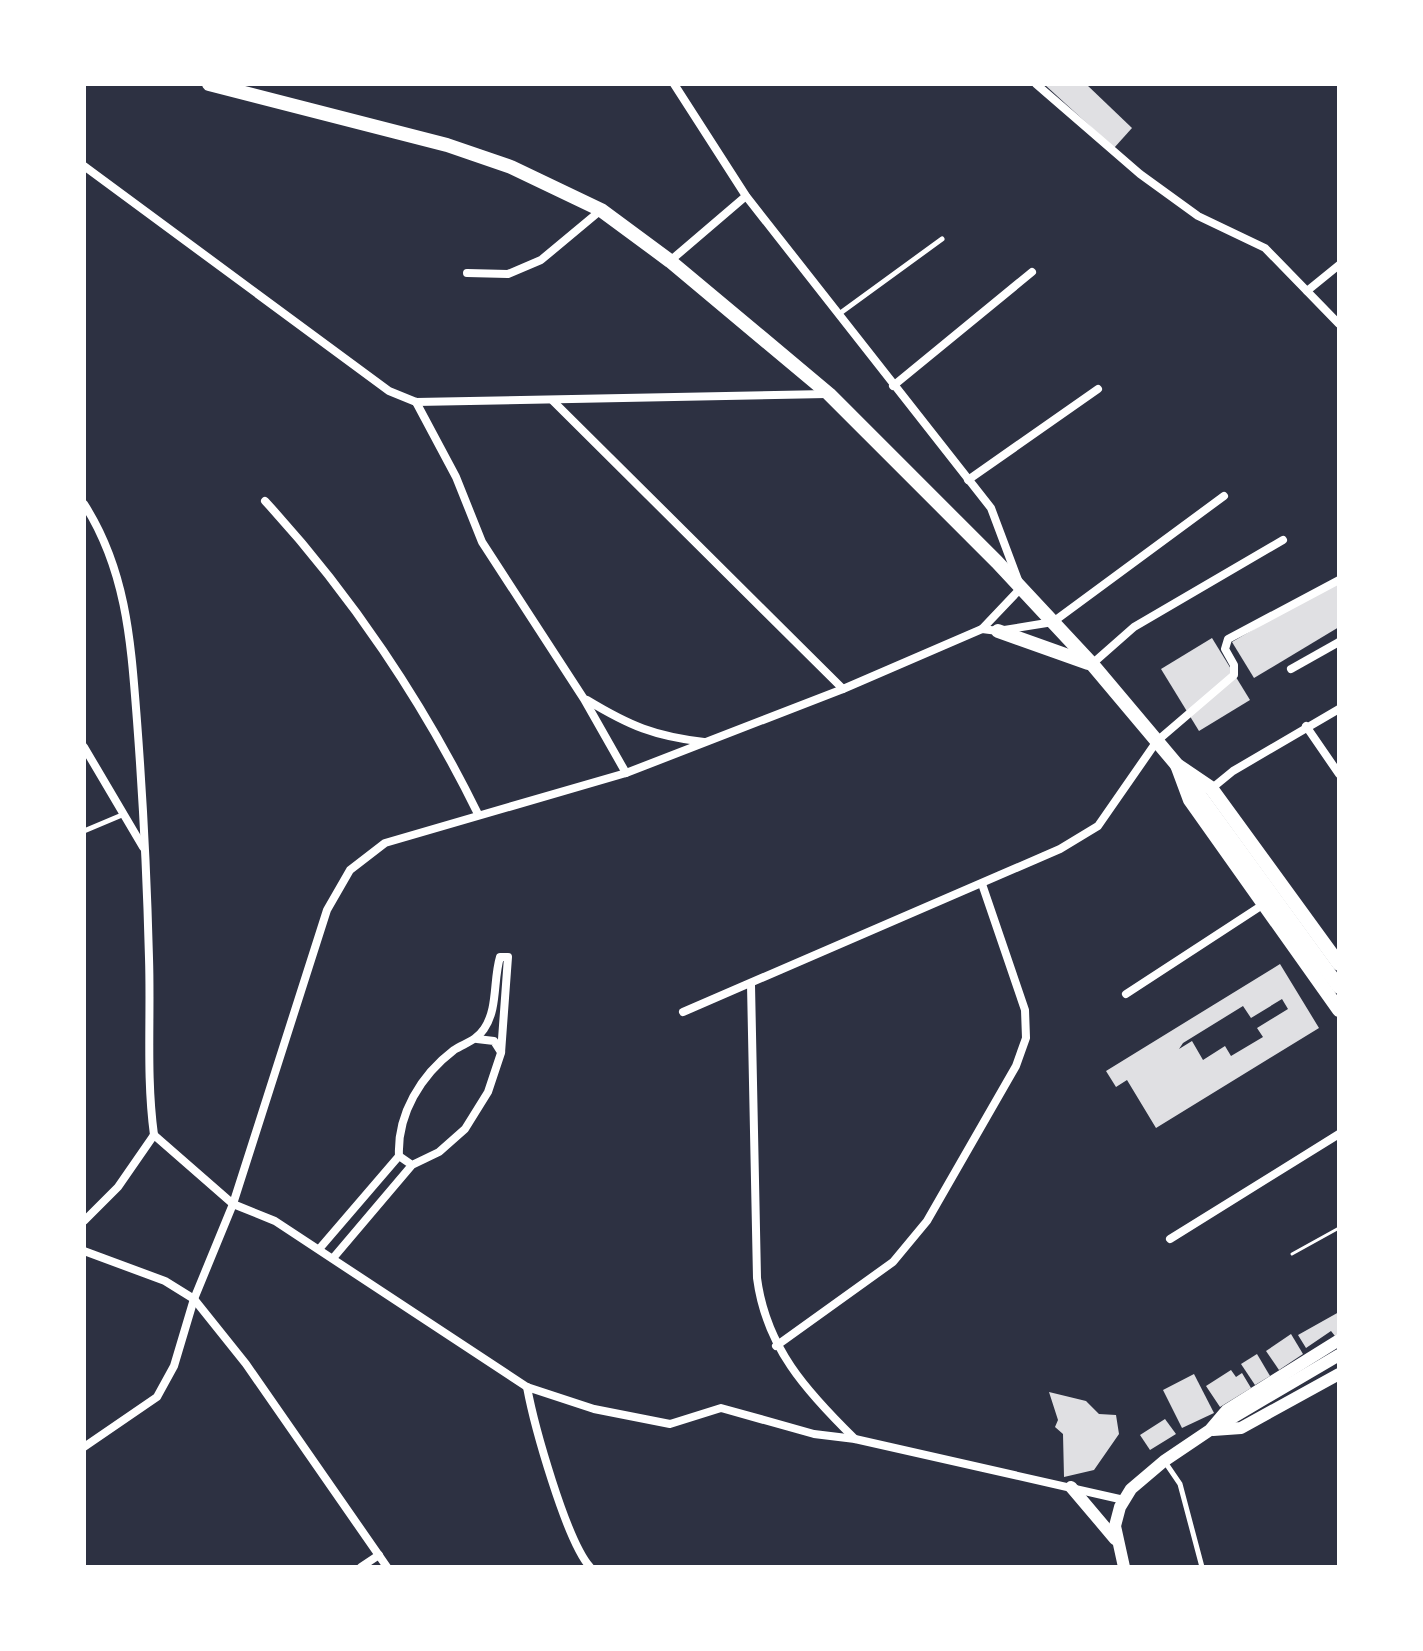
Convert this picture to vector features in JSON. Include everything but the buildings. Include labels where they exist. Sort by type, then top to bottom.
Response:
[{"type":"main road","points":[[209,84],[235,87],[447,145],[556,186],[601,210],[670,261],[829,394],[1021,588],[1092,664],[1339,964]]},
{"type":"main road","points":[[998,631],[1092,664]]},
{"type":"main road","points":[[1177,765],[1339,987]]},
{"type":"main road","points":[[1200,794],[1265,903],[1339,1010]]},
{"type":"street","points":[[84,1447],[157,1397],[174,1366],[194,1299],[233,1204],[336,888],[350,870],[385,843],[626,773],[843,689],[982,629],[1021,588],[991,508],[746,196],[674,84]]},
{"type":"street","points":[[1036,84],[1140,174],[1198,216],[1265,248],[1339,324]]},
{"type":"street","points":[[84,166],[389,391],[416,402],[829,394]]},
{"type":"street","points":[[670,261],[746,196]]},
{"type":"street","points":[[467,273],[508,274],[541,260],[601,210]]},
{"type":"street","points":[[1307,291],[1339,265]]},
{"type":"street","points":[[893,386],[1032,272]]},
{"type":"street","points":[[968,480],[1098,389]]},
{"type":"street","points":[[553,401],[843,689]]},
{"type":"street","points":[[416,402],[456,477],[482,542],[584,699],[626,773]]},
{"type":"street","points":[[982,629],[998,631],[1053,622],[1224,496]]},
{"type":"street","points":[[265,501],[338,590],[439,734],[478,814]]},
{"type":"street","points":[[84,504],[110,561],[129,619],[145,817],[143,848],[149,957],[147,1083],[154,1135],[233,1204],[275,1221],[320,1248],[527,1387],[594,1409],[670,1424],[721,1408],[814,1434],[855,1439],[1124,1500]]},
{"type":"street","points":[[1092,664],[1134,627],[1283,540]]},
{"type":"street","points":[[683,1012],[982,884],[1060,849],[1098,826],[1157,741],[1234,675],[1234,665],[1225,649],[1228,639],[1339,580]]},
{"type":"street","points":[[1291,669],[1339,642]]},
{"type":"street","points":[[584,699],[621,720],[661,737],[709,743]]},
{"type":"street","points":[[1200,794],[1306,726],[1339,709]]},
{"type":"street","points":[[1306,726],[1339,774]]},
{"type":"street","points":[[84,747],[143,848]]},
{"type":"street","points":[[776,1346],[893,1262],[927,1221],[1016,1066],[1026,1038],[1025,1010],[982,884]]},
{"type":"street","points":[[1126,994],[1265,903]]},
{"type":"street","points":[[320,1248],[399,1156],[400,1128],[413,1097],[445,1057],[477,1039],[491,1015],[498,965],[504,955],[510,964],[501,1053],[488,1092],[465,1129],[439,1152],[412,1165],[334,1257]]},
{"type":"street","points":[[751,985],[757,1278],[761,1310],[776,1346],[799,1380],[855,1439]]},
{"type":"street","points":[[477,1039],[494,1041],[501,1053]]},
{"type":"street","points":[[1170,1239],[1339,1134]]},
{"type":"street","points":[[84,1221],[118,1187],[154,1135]]},
{"type":"street","points":[[399,1156],[406,1165],[412,1165]]},
{"type":"street","points":[[84,1251],[165,1281],[194,1299],[246,1364],[387,1567]]},
{"type":"street","points":[[1210,1430],[1227,1410],[1339,1340]]},
{"type":"street","points":[[1124,1567],[1115,1526],[1124,1500],[1164,1461],[1210,1430],[1339,1355]]},
{"type":"street","points":[[1210,1430],[1241,1428],[1339,1374]]},
{"type":"street","points":[[527,1387],[541,1447],[577,1544],[590,1567]]},
{"type":"street","points":[[1071,1487],[1106,1524],[1118,1544]]},
{"type":"street","points":[[361,1567],[379,1555]]},
{"type":"lane","points":[[838,315],[942,239]]},
{"type":"lane","points":[[84,831],[122,815]]},
{"type":"lane","points":[[1164,1461],[1180,1484],[1202,1567]]},
{"type":"path","points":[[1292,1254],[1339,1228]]}]
